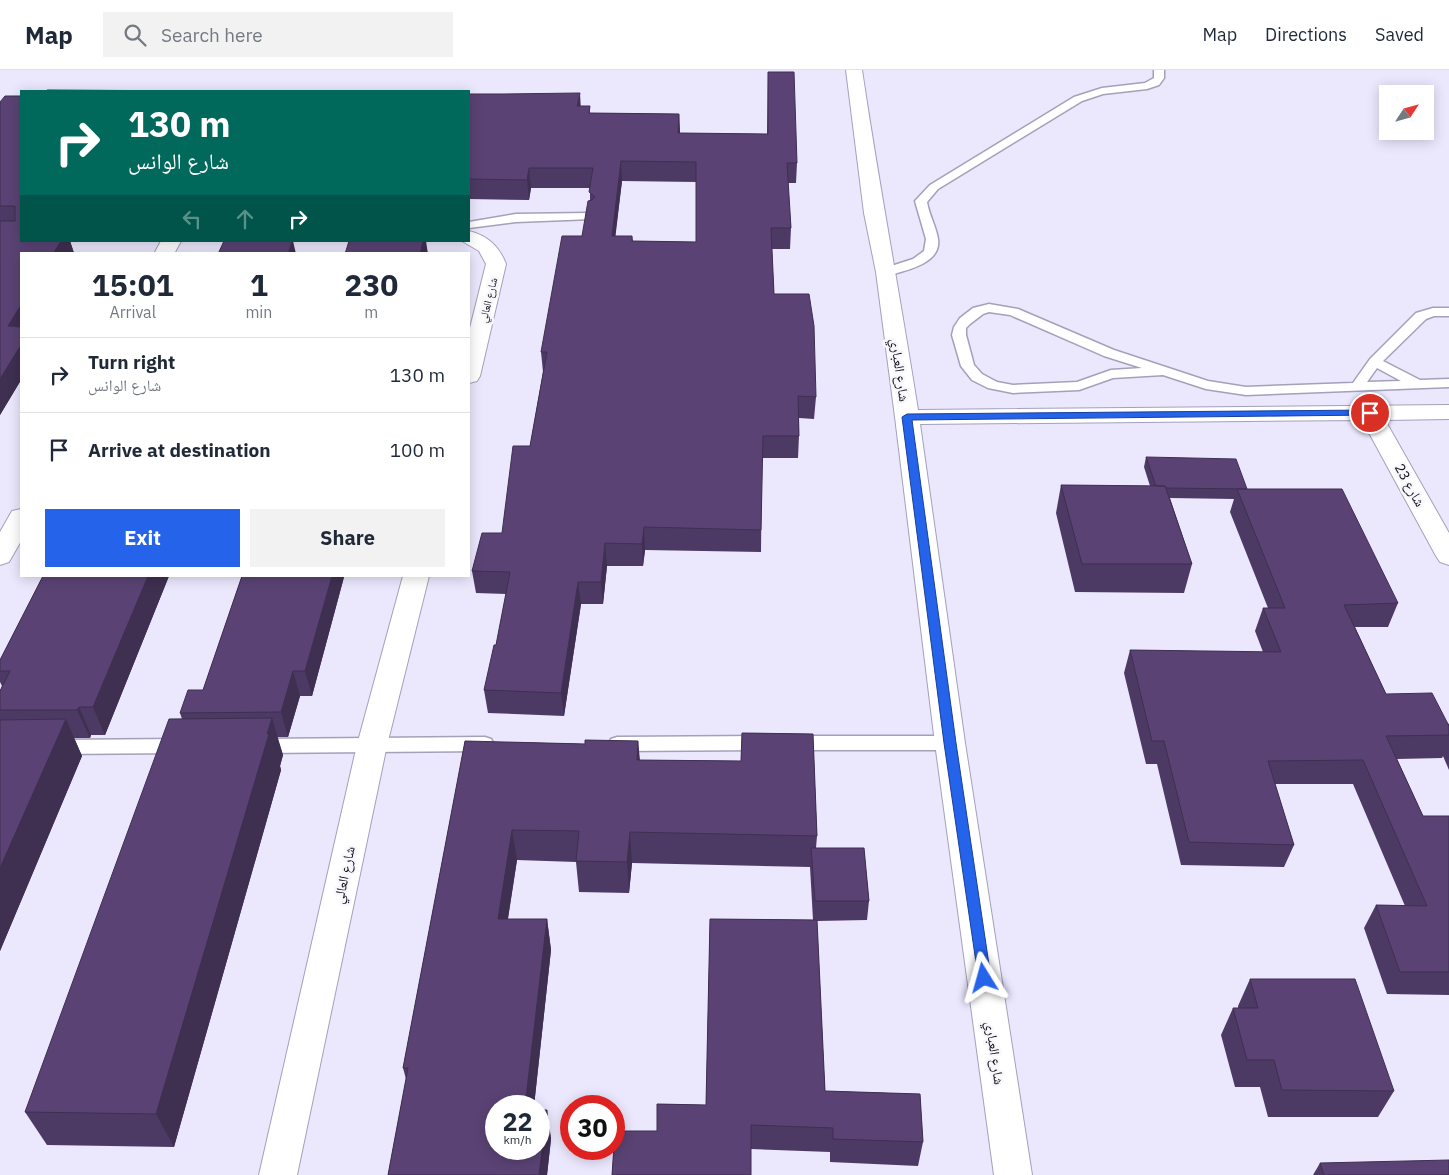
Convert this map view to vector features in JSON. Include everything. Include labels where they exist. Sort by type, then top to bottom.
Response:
[{"type":"street","name":"شارع العباري","points":[[854,70],[874,213],[886,272],[907,417],[950,743],[1013,1175]]},
{"type":"street","name":"شارع العالي","points":[[470,237],[486,245],[492,252],[496,264],[470,372]]},
{"type":"street","points":[[907,417],[1449,412]]},
{"type":"street","name":"شارع 23","points":[[1370,413],[1449,556]]},
{"type":"street","points":[[0,556],[20,519]]},
{"type":"street","name":"شارع العالي","points":[[278,1175],[372,745],[416,577]]},
{"type":"lane","points":[[886,272],[916,262],[927,255],[932,248],[932,239],[921,201],[934,187],[1078,99],[1102,91],[1148,86],[1155,83],[1159,70]]},
{"type":"lane","points":[[470,225],[516,218],[588,217]]},
{"type":"lane","points":[[1164,372],[1111,374],[1079,386],[1012,389],[993,385],[977,377],[968,366],[959,335],[960,327],[978,311],[1001,309],[1013,312],[1109,353],[1206,385],[1226,389],[1278,391],[1449,383]]},
{"type":"lane","points":[[1358,387],[1375,362],[1421,316],[1434,312],[1449,312]]},
{"type":"lane","points":[[1109,353],[1111,374]]},
{"type":"lane","points":[[1375,362],[1419,385]]},
{"type":"lane","points":[[1278,391],[1291,414]]},
{"type":"lane","points":[[602,744],[950,743]]},
{"type":"lane","points":[[245,746],[502,744]]},
{"type":"lane","points":[[39,747],[196,746]]},
{"type":"building","points":[[768,72],[794,72],[797,163],[787,163],[791,228],[771,228],[774,294],[809,294],[814,326],[816,397],[798,396],[799,436],[763,436],[761,530],[644,527],[642,544],[605,543],[601,582],[578,582],[561,693],[484,690],[494,645],[496,645],[510,572],[472,571],[482,533],[502,533],[513,446],[530,446],[547,352],[541,352],[562,236],[582,236],[588,201],[595,197],[589,192],[593,168],[529,168],[527,180],[470,179],[470,94],[580,93],[577,106],[590,106],[589,113],[679,114],[678,133],[768,134]],"holes":[[[621,161],[696,162],[696,242],[632,241],[632,236],[612,236]]]},
{"type":"building","points":[[5,96],[20,96],[20,242],[60,242],[54,252],[20,252],[20,307],[8,326],[20,327],[20,347],[0,379],[0,221],[15,221],[15,206],[0,206],[0,102]]},
{"type":"building","points":[[224,242],[292,242],[289,252],[219,252]]},
{"type":"building","points":[[349,242],[423,242],[420,252],[346,252]]},
{"type":"building","points":[[1146,457],[1236,459],[1247,489],[1166,488],[1165,486],[1156,486]]},
{"type":"building","points":[[1061,485],[1165,486],[1192,564],[1082,564]]},
{"type":"building","points":[[1237,489],[1342,489],[1398,603],[1344,605],[1386,694],[1432,693],[1449,726],[1449,735],[1386,736],[1423,816],[1449,816],[1449,972],[1400,972],[1376,905],[1427,906],[1363,760],[1268,761],[1294,845],[1189,842],[1164,741],[1152,741],[1130,650],[1281,652],[1263,608],[1285,608]]},
{"type":"building","points":[[42,577],[148,577],[93,707],[79,707],[77,710],[0,710],[0,691],[10,671],[0,671],[0,660]]},
{"type":"building","points":[[242,577],[332,577],[305,671],[293,671],[281,712],[180,713],[188,690],[203,690]]},
{"type":"building","points":[[272,718],[267,734],[269,734],[156,1114],[25,1112],[169,719]]},
{"type":"building","points":[[66,719],[0,868],[0,720]]},
{"type":"building","points":[[742,733],[813,734],[817,836],[630,832],[627,862],[576,861],[579,831],[512,830],[498,919],[547,919],[526,1095],[485,1095],[485,1160],[541,1160],[539,1175],[388,1175],[408,1068],[403,1068],[465,741],[585,744],[585,740],[638,741],[637,760],[741,761]]},
{"type":"building","points":[[811,848],[864,848],[869,901],[815,901]]},
{"type":"building","points":[[710,919],[817,920],[825,1091],[920,1094],[923,1142],[833,1139],[833,1128],[751,1125],[751,1175],[612,1175],[613,1160],[625,1160],[625,1131],[657,1131],[657,1104],[706,1105]]},
{"type":"building","points":[[1250,979],[1355,979],[1394,1091],[1282,1090],[1274,1060],[1247,1060],[1233,1008],[1258,1008]]},
{"type":"building","points":[[1449,1160],[1449,1175],[1324,1175],[1320,1163]]},
{"type":"route","points":[[984,978],[950,743],[907,417],[1370,413]]}]
